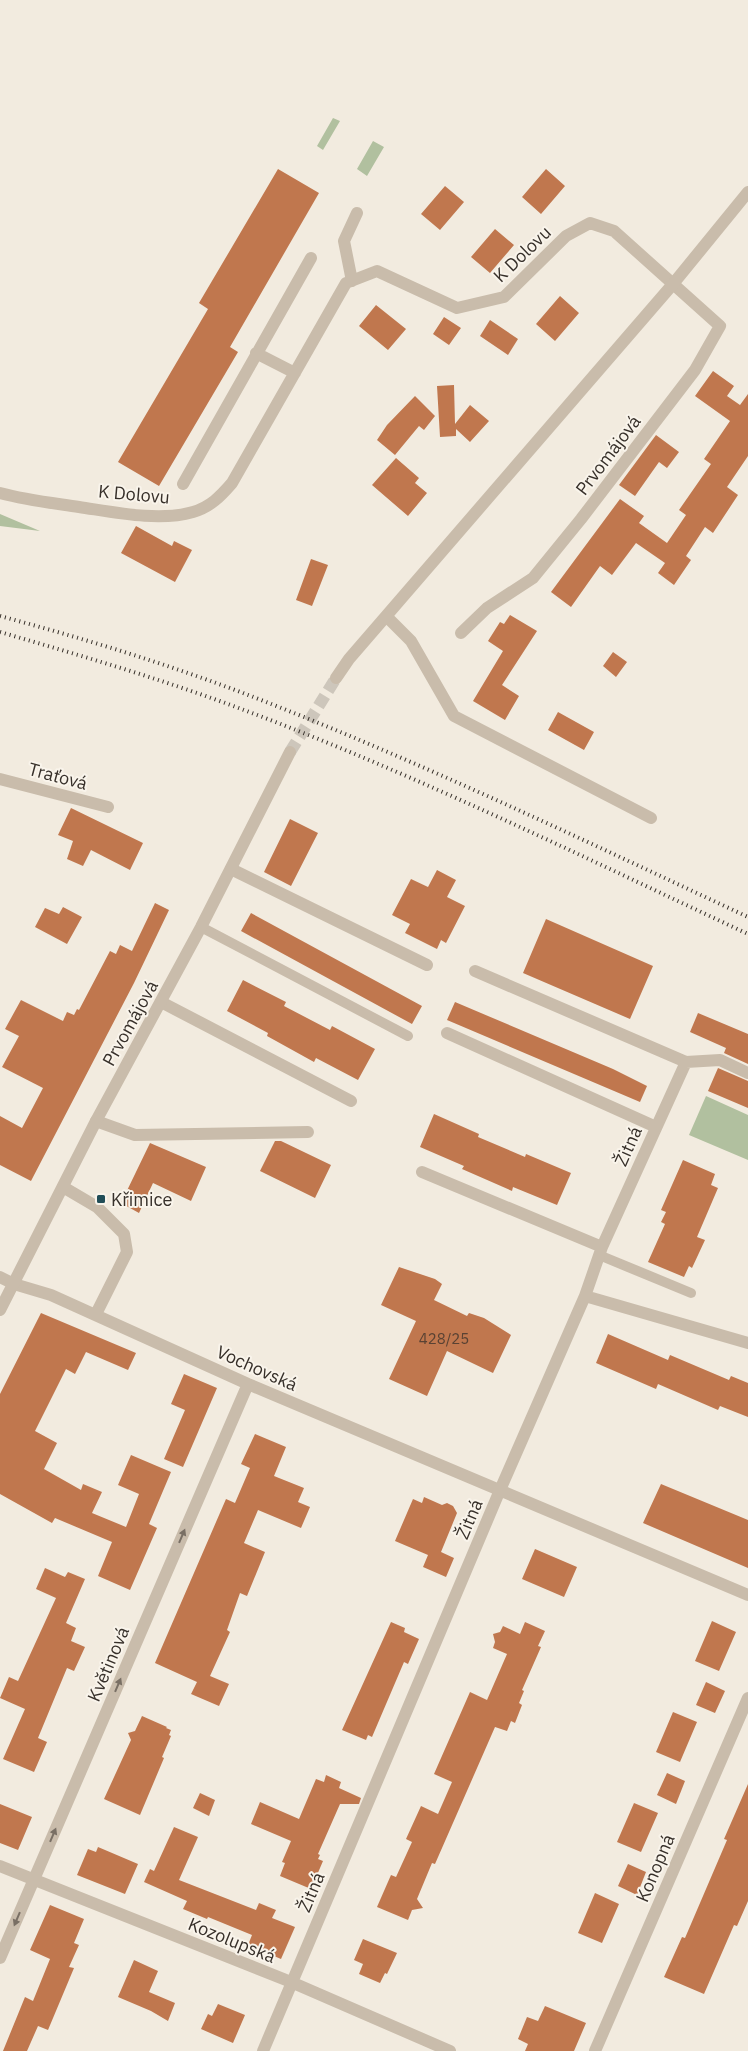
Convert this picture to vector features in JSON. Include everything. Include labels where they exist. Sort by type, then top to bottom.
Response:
[{"type":"street","points":[[336,678],[349,659],[674,284],[748,192]]},
{"type":"street","points":[[352,281],[344,241],[357,212]]},
{"type":"street","name":"K Dolovu","points":[[0,493],[120,512],[159,516],[182,515],[195,512],[216,502],[232,483],[346,283],[376,271],[457,308],[504,297],[566,236],[590,224],[614,231],[674,284]]},
{"type":"street","name":"K Dolovu","points":[[183,484],[311,258]]},
{"type":"street","name":"Prvomájová","points":[[461,634],[487,608],[533,578],[581,519],[695,370],[720,326],[674,284]]},
{"type":"street","points":[[256,353],[295,373]]},
{"type":"street","points":[[387,616],[411,641],[454,716],[651,818]]},
{"type":"street","name":"Prvomájová","points":[[0,1310],[96,1121],[201,927],[290,752]]},
{"type":"street","name":"Traťová","points":[[0,779],[108,807]]},
{"type":"street","points":[[231,869],[427,965]]},
{"type":"street","points":[[474,971],[686,1062],[720,1060],[748,1073]]},
{"type":"street","points":[[161,1002],[352,1102]]},
{"type":"street","points":[[447,1033],[656,1127]]},
{"type":"street","name":"Žitná","points":[[263,2051],[500,1490],[585,1296],[601,1251],[686,1062]]},
{"type":"street","points":[[96,1121],[135,1135],[308,1132]]},
{"type":"street","points":[[422,1172],[601,1251]]},
{"type":"street","points":[[63,1187],[97,1207],[124,1234],[127,1252],[96,1314]]},
{"type":"street","name":"Vochovská","points":[[0,1277],[14,1284],[51,1295],[96,1314],[248,1384],[748,1595]]},
{"type":"street","points":[[585,1296],[748,1344]]},
{"type":"street","name":"Květinová","points":[[0,1958],[248,1384]]},
{"type":"street","name":"Konopná","points":[[595,2051],[748,1698]]},
{"type":"street","name":"Kozolupská","points":[[0,1866],[292,1982],[450,2051]]},
{"type":"lane","points":[[201,927],[408,1036]]},
{"type":"lane","points":[[601,1251],[691,1293]]},
{"type":"green space","points":[[333,118],[340,121],[323,150],[317,146]]},
{"type":"green space","points":[[373,141],[384,147],[367,176],[357,169]]},
{"type":"green space","points":[[0,514],[40,531],[0,526]]},
{"type":"green space","points":[[706,1096],[748,1115],[748,1160],[689,1135]]},
{"type":"building","points":[[278,169],[319,193],[230,347],[238,352],[159,486],[118,462],[208,309],[199,303]]},
{"type":"building","points":[[546,169],[565,186],[541,214],[522,197]]},
{"type":"building","points":[[445,186],[464,202],[440,230],[421,214]]},
{"type":"building","points":[[495,229],[514,245],[490,273],[471,257]]},
{"type":"building","points":[[560,296],[579,313],[555,341],[536,324]]},
{"type":"building","points":[[376,305],[406,329],[388,350],[359,326]]},
{"type":"building","points":[[444,317],[461,328],[449,345],[433,334]]},
{"type":"building","points":[[490,320],[518,339],[508,355],[480,336]]},
{"type":"building","points":[[713,371],[734,386],[727,396],[740,405],[748,394],[748,456],[727,487],[738,495],[713,533],[705,527],[686,556],[691,560],[674,585],[658,573],[665,563],[636,543],[612,575],[600,566],[571,607],[551,592],[620,499],[644,516],[639,523],[667,543],[686,515],[679,510],[711,464],[704,459],[730,421],[695,396]]},
{"type":"building","points":[[454,385],[455,424],[470,405],[489,421],[470,442],[456,429],[456,436],[440,437],[437,386]]},
{"type":"building","points":[[415,396],[435,416],[424,430],[419,426],[395,455],[377,440],[387,425]]},
{"type":"building","points":[[656,435],[679,452],[667,468],[659,462],[635,496],[619,485]]},
{"type":"building","points":[[396,458],[419,478],[415,483],[427,493],[408,516],[372,485]]},
{"type":"building","points":[[136,526],[172,546],[174,541],[192,550],[175,582],[121,553]]},
{"type":"building","points":[[311,559],[328,565],[312,606],[296,600]]},
{"type":"building","points":[[510,615],[537,631],[502,685],[519,696],[505,720],[473,701],[503,651],[488,641],[500,622],[504,624]]},
{"type":"building","points":[[613,652],[627,662],[616,677],[603,666]]},
{"type":"building","points":[[558,712],[594,732],[584,750],[548,730]]},
{"type":"building","points":[[71,808],[143,843],[130,870],[91,850],[83,866],[67,859],[73,841],[58,835]]},
{"type":"building","points":[[290,819],[318,833],[291,886],[264,872]]},
{"type":"building","points":[[437,870],[456,880],[447,897],[465,906],[446,943],[441,940],[437,949],[405,933],[410,924],[392,915],[411,879],[428,887]]},
{"type":"building","points":[[155,903],[169,910],[134,983],[31,1181],[0,1165],[0,1116],[22,1128],[43,1088],[2,1067],[19,1036],[5,1029],[21,1000],[63,1021],[67,1012],[74,1015],[77,1009],[79,1010],[110,951],[116,954],[120,945],[132,951]]},
{"type":"building","points":[[63,907],[82,917],[67,944],[35,927],[45,908],[59,914]]},
{"type":"building","points":[[251,913],[422,1006],[412,1024],[241,931]]},
{"type":"building","points":[[546,919],[653,966],[630,1019],[523,973]]},
{"type":"building","points":[[243,980],[286,1002],[284,1006],[330,1030],[332,1026],[375,1049],[358,1080],[316,1058],[314,1062],[267,1036],[268,1033],[227,1011]]},
{"type":"building","points":[[455,1002],[613,1069],[647,1086],[640,1102],[447,1020]]},
{"type":"building","points":[[698,1013],[748,1034],[748,1064],[724,1053],[726,1048],[690,1032]]},
{"type":"building","points":[[718,1068],[748,1081],[748,1108],[708,1091]]},
{"type":"building","points":[[434,1114],[479,1134],[478,1137],[525,1157],[526,1154],[571,1173],[557,1205],[513,1187],[512,1191],[462,1169],[464,1166],[420,1147]]},
{"type":"building","points":[[275,1141],[281,1141],[331,1165],[315,1198],[260,1171]]},
{"type":"building","points":[[150,1143],[206,1167],[191,1201],[153,1183],[139,1213],[121,1203]]},
{"type":"building","points":[[683,1160],[715,1174],[711,1185],[718,1188],[697,1237],[705,1240],[692,1268],[689,1266],[684,1277],[648,1262],[665,1224],[661,1222],[666,1212],[661,1210]]},
{"type":"building","points":[[399,1267],[435,1279],[442,1284],[434,1300],[467,1316],[469,1313],[484,1318],[511,1335],[493,1373],[447,1351],[427,1396],[389,1379],[416,1321],[381,1305]]},
{"type":"building","points":[[41,1313],[136,1353],[128,1370],[86,1352],[75,1374],[66,1369],[35,1431],[57,1443],[44,1469],[81,1490],[83,1484],[102,1492],[92,1513],[126,1527],[139,1494],[118,1485],[131,1455],[171,1472],[149,1524],[157,1528],[130,1590],[98,1576],[112,1542],[55,1518],[52,1523],[0,1494],[0,1394]]},
{"type":"building","points":[[608,1334],[668,1360],[670,1355],[729,1380],[731,1376],[748,1383],[748,1417],[720,1406],[718,1410],[658,1384],[656,1389],[596,1363]]},
{"type":"building","points":[[184,1374],[217,1388],[183,1467],[164,1459],[185,1410],[171,1404]]},
{"type":"building","points":[[255,1434],[286,1447],[274,1476],[304,1488],[298,1502],[310,1507],[301,1528],[258,1510],[244,1543],[265,1552],[247,1596],[240,1593],[227,1630],[230,1632],[210,1676],[229,1684],[219,1706],[191,1694],[197,1682],[155,1663],[226,1499],[235,1503],[250,1468],[241,1464]]},
{"type":"building","points":[[661,1484],[748,1520],[748,1568],[643,1523]]},
{"type":"building","points":[[424,1497],[442,1505],[447,1503],[453,1506],[457,1513],[441,1552],[454,1558],[446,1577],[423,1567],[428,1555],[395,1541],[413,1499],[422,1503]]},
{"type":"building","points":[[535,1549],[577,1567],[564,1597],[522,1579]]},
{"type":"building","points":[[45,1568],[65,1577],[68,1572],[85,1579],[66,1623],[76,1628],[71,1641],[85,1647],[74,1671],[67,1668],[38,1738],[47,1742],[34,1772],[3,1759],[25,1709],[0,1698],[9,1677],[18,1681],[56,1598],[36,1589]]},
{"type":"building","points":[[712,1621],[736,1632],[719,1671],[695,1661]]},
{"type":"building","points":[[391,1622],[405,1628],[404,1632],[419,1639],[408,1664],[404,1662],[372,1737],[368,1735],[366,1740],[342,1730]]},
{"type":"building","points":[[525,1622],[545,1631],[538,1646],[541,1647],[522,1690],[524,1691],[519,1703],[522,1705],[515,1723],[511,1721],[507,1731],[495,1727],[435,1864],[432,1863],[417,1899],[423,1908],[412,1910],[408,1920],[377,1907],[391,1875],[396,1877],[412,1842],[406,1839],[421,1806],[438,1814],[452,1782],[434,1774],[470,1692],[487,1700],[507,1654],[493,1648],[495,1642],[493,1634],[500,1632],[503,1626],[520,1634]]},
{"type":"building","points":[[706,1682],[725,1691],[715,1713],[696,1705]]},
{"type":"building","points":[[673,1712],[697,1722],[680,1762],[656,1752]]},
{"type":"building","points":[[142,1716],[167,1727],[171,1730],[169,1735],[171,1736],[162,1757],[164,1758],[140,1815],[104,1799],[131,1740],[128,1733],[135,1731]]},
{"type":"building","points":[[667,1773],[685,1781],[676,1804],[657,1795]]},
{"type":"building","points":[[326,1775],[341,1782],[339,1788],[361,1798],[359,1804],[340,1804],[318,1854],[320,1855],[318,1859],[323,1861],[311,1889],[280,1876],[285,1863],[282,1862],[291,1841],[251,1824],[260,1802],[299,1819],[316,1779],[324,1782]]},
{"type":"building","points":[[748,1784],[748,1901],[737,1926],[734,1925],[704,1994],[664,1977],[682,1937],[685,1938],[727,1840],[724,1839]]},
{"type":"building","points":[[200,1793],[215,1800],[209,1816],[193,1808]]},
{"type":"building","points":[[634,1803],[658,1813],[641,1852],[617,1842]]},
{"type":"building","points":[[0,1804],[32,1817],[18,1850],[0,1843]]},
{"type":"building","points":[[174,1827],[198,1837],[179,1880],[256,1910],[259,1903],[276,1910],[272,1918],[295,1927],[281,1959],[248,1945],[252,1935],[183,1909],[187,1901],[144,1882],[150,1869],[154,1871]]},
{"type":"building","points":[[98,1847],[138,1864],[125,1894],[77,1875],[88,1849],[96,1852]]},
{"type":"building","points":[[628,1864],[646,1872],[637,1895],[618,1886]]},
{"type":"building","points":[[595,1893],[619,1904],[602,1943],[578,1933]]},
{"type":"building","points":[[50,1905],[84,1919],[74,1943],[79,1945],[69,1967],[74,1968],[48,2030],[38,2026],[27,2051],[3,2051],[25,1997],[33,2001],[50,1959],[30,1950]]},
{"type":"building","points":[[363,1939],[397,1953],[387,1974],[385,1973],[380,1983],[359,1974],[363,1964],[354,1960]]},
{"type":"building","points":[[134,1960],[158,1971],[149,1992],[175,2003],[168,2021],[151,2011],[118,1997]]},
{"type":"building","points":[[218,2004],[245,2015],[233,2043],[201,2029],[208,2014],[212,2016]]},
{"type":"building","points":[[545,2006],[586,2023],[574,2051],[525,2051],[528,2044],[518,2039],[527,2017],[538,2021]]},
{"type":"tunnel","points":[[290,752],[336,678]]},
{"type":"railway","points":[[0,616],[153,661],[307,718],[434,772],[748,917]]},
{"type":"railway","points":[[0,632],[177,686],[301,732],[494,815],[748,934]]},
{"type":"place","name":"Křimice","points":[[101,1199]]}]
